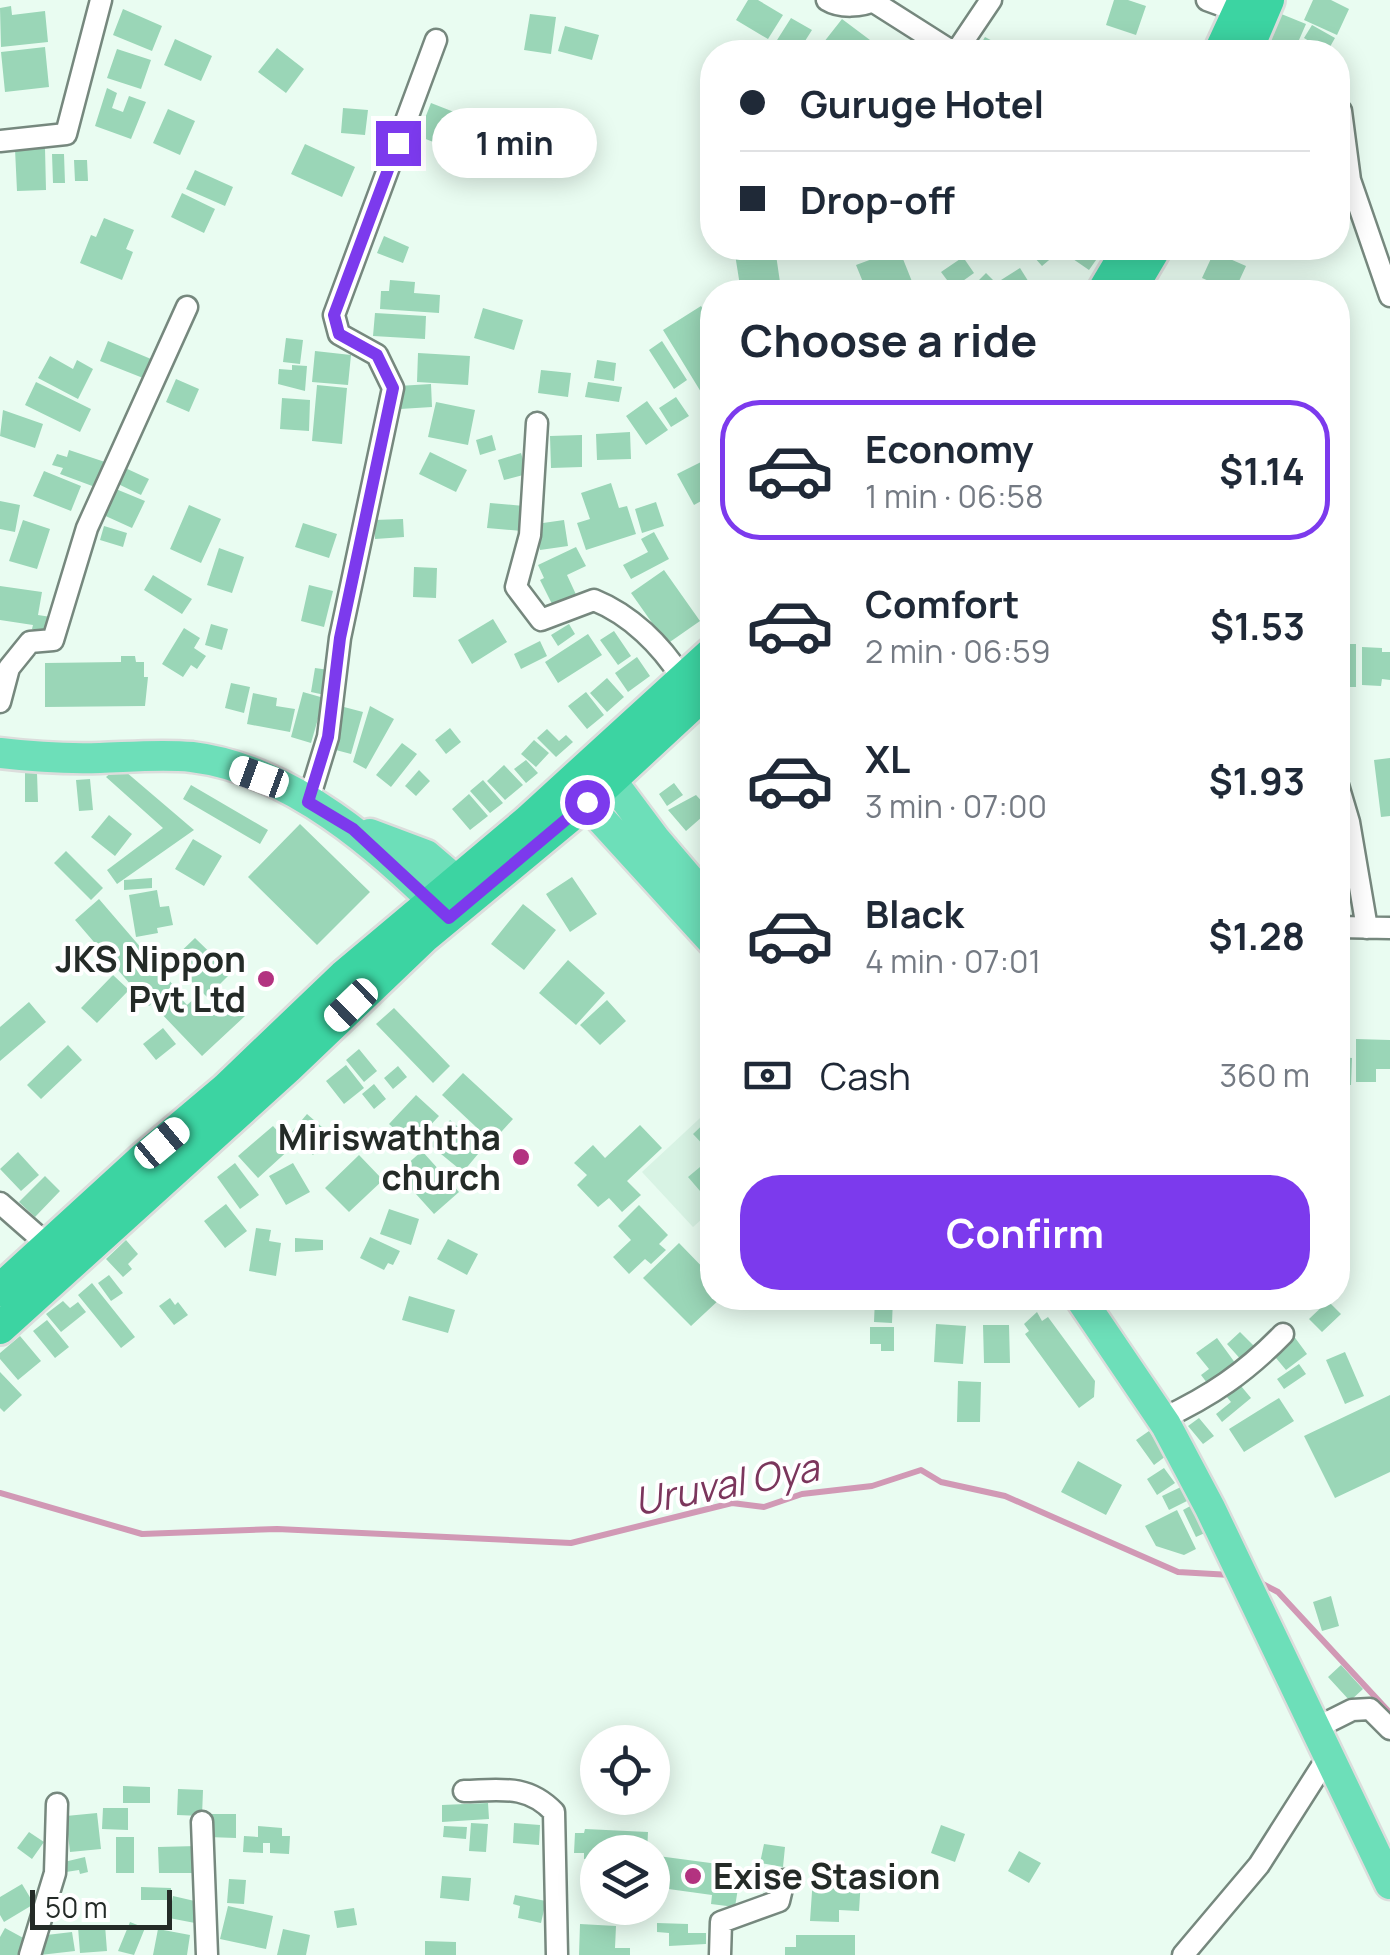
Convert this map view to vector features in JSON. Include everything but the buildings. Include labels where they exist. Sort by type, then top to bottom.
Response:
[{"type":"highway","points":[[1229,40],[1253,8]]},
{"type":"highway","points":[[1248,40],[1253,8]]},
{"type":"highway","points":[[0,1290],[238,1078],[364,958],[466,888],[591,781],[697,682]]},
{"type":"highway","points":[[0,1327],[287,1068],[424,937],[440,909]]},
{"type":"main road","points":[[0,753],[204,759],[259,777],[353,829],[426,856],[466,888]]},
{"type":"main road","points":[[591,781],[655,839],[700,892]]},
{"type":"main road","points":[[591,781],[700,924]]},
{"type":"main road","points":[[353,829],[440,909]]},
{"type":"main road","points":[[1088,1310],[1162,1419],[1218,1522],[1390,1884]]},
{"type":"street","points":[[0,141],[66,134],[101,0]]},
{"type":"street","points":[[827,0],[836,5],[874,1],[934,40]]},
{"type":"street","points":[[964,40],[991,0]]},
{"type":"street","points":[[1207,0],[1253,8]]},
{"type":"street","points":[[308,802],[328,737],[340,638],[393,388],[377,355],[339,334],[334,315],[436,40]]},
{"type":"street","points":[[1350,180],[1390,296]]},
{"type":"street","points":[[0,702],[10,668],[30,642],[54,640],[86,528],[187,307]]},
{"type":"street","points":[[536,423],[530,534],[516,587],[541,620],[594,600],[614,608],[697,682]]},
{"type":"street","points":[[1350,828],[1367,928]]},
{"type":"street","points":[[1350,927],[1390,928]]},
{"type":"street","points":[[0,1203],[49,1246]]},
{"type":"street","points":[[1162,1419],[1203,1400],[1250,1368],[1282,1334]]},
{"type":"street","points":[[1183,1955],[1259,1865],[1323,1741],[1352,1710],[1370,1709],[1390,1730]]},
{"type":"street","points":[[464,1791],[518,1790],[540,1797],[554,1812],[557,1955]]},
{"type":"street","points":[[30,1955],[55,1873],[56,1804]]},
{"type":"street","points":[[202,1822],[207,1955]]},
{"type":"street","points":[[720,1955],[721,1922],[780,1901],[784,1880]]},
{"type":"shaded area","points":[[700,1118],[700,1221],[693,1227],[642,1172]]},
{"type":"waterway","name":"Uruval Oya","points":[[0,1493],[142,1534],[277,1529],[571,1543],[732,1503],[764,1507],[802,1494],[872,1486],[921,1470],[941,1482],[1005,1496],[1178,1572],[1231,1575]]},
{"type":"waterway","name":"Uruval Oya","points":[[1257,1581],[1278,1592],[1390,1713]]},
{"type":"place","name":"JKS Nippon Pvt Ltd","points":[[266,979]]},
{"type":"place","name":"Miriswaththa church","points":[[521,1157]]},
{"type":"place","name":"Exise Stasion","points":[[693,1876]]},
{"type":"route","points":[[398,143],[334,315],[339,334],[377,355],[393,388],[340,638],[328,737],[308,802],[353,829],[449,918],[587,802]]}]
